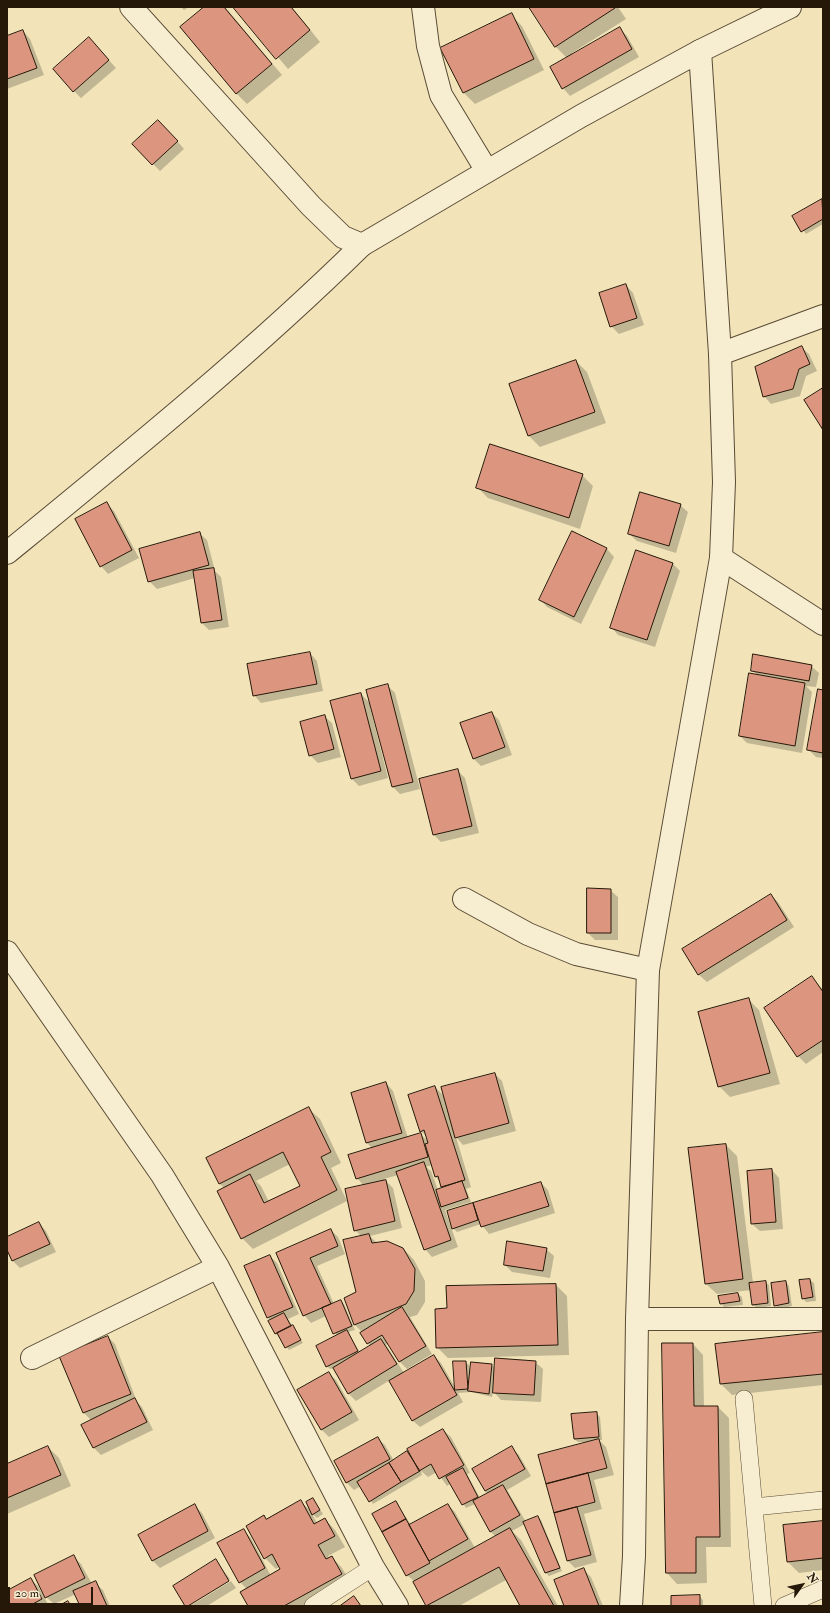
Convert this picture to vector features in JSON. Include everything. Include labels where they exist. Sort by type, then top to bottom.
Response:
[{"type":"street","points":[[131,7],[311,206],[343,237],[362,245]]},
{"type":"street","points":[[423,7],[428,46],[441,95],[487,171]]},
{"type":"street","points":[[7,553],[94,482],[294,311],[362,245],[487,171],[700,51],[790,7]]},
{"type":"street","points":[[631,1606],[634,1556],[637,1319],[648,970],[721,558],[724,482],[720,354],[700,51]]},
{"type":"street","points":[[720,354],[823,316]]},
{"type":"street","points":[[721,558],[823,624]]},
{"type":"street","points":[[464,899],[528,934],[576,954],[648,970]]},
{"type":"street","points":[[7,952],[162,1175],[218,1267],[373,1567],[397,1606]]},
{"type":"street","points":[[32,1358],[218,1267]]},
{"type":"street","points":[[637,1319],[823,1319]]},
{"type":"lane","points":[[744,1399],[763,1606]]},
{"type":"lane","points":[[754,1507],[823,1500]]},
{"type":"lane","points":[[313,1606],[373,1567]]},
{"type":"lane","points":[[784,1606],[823,1589]]},
{"type":"building","points":[[204,7],[224,7],[272,64],[236,94],[180,27]]},
{"type":"building","points":[[233,7],[291,7],[310,30],[276,59]]},
{"type":"building","points":[[529,7],[615,7],[615,8],[555,47]]},
{"type":"building","points":[[512,13],[534,59],[463,93],[440,48]]},
{"type":"building","points":[[620,27],[632,49],[562,89],[550,67]]},
{"type":"building","points":[[23,30],[37,68],[7,79],[7,36]]},
{"type":"building","points":[[89,37],[109,60],[73,92],[53,69]]},
{"type":"building","points":[[158,120],[178,141],[152,165],[132,144]]},
{"type":"building","points":[[822,199],[823,219],[801,232],[792,216]]},
{"type":"building","points":[[626,284],[637,318],[610,327],[599,293]]},
{"type":"building","points":[[802,346],[810,364],[799,369],[793,389],[763,397],[755,367]]},
{"type":"building","points":[[576,360],[595,412],[528,436],[509,384]]},
{"type":"building","points":[[823,388],[823,430],[804,400]]},
{"type":"building","points":[[490,444],[583,474],[569,518],[476,488]]},
{"type":"building","points":[[640,492],[681,504],[669,546],[628,534]]},
{"type":"building","points":[[107,502],[132,550],[100,567],[75,519]]},
{"type":"building","points":[[572,531],[607,548],[574,617],[539,600]]},
{"type":"building","points":[[200,532],[209,565],[148,582],[139,549]]},
{"type":"building","points":[[636,550],[673,563],[647,640],[610,628]]},
{"type":"building","points":[[214,568],[222,620],[201,623],[193,571]]},
{"type":"building","points":[[310,652],[317,684],[253,696],[247,664]]},
{"type":"building","points":[[753,654],[812,665],[809,681],[751,671]]},
{"type":"building","points":[[749,673],[805,683],[795,746],[739,736]]},
{"type":"building","points":[[388,684],[413,782],[392,787],[366,690]]},
{"type":"building","points":[[818,689],[823,690],[823,753],[807,750]]},
{"type":"building","points":[[361,693],[381,771],[351,779],[330,701]]},
{"type":"building","points":[[492,712],[505,747],[473,759],[460,723]]},
{"type":"building","points":[[325,715],[334,749],[309,756],[300,722]]},
{"type":"building","points":[[458,769],[472,826],[433,835],[419,779]]},
{"type":"building","points":[[587,888],[611,889],[611,933],[587,933]]},
{"type":"building","points":[[771,894],[787,920],[698,975],[682,949]]},
{"type":"building","points":[[812,976],[823,992],[823,1040],[797,1057],[764,1008]]},
{"type":"building","points":[[749,998],[770,1073],[718,1087],[698,1012]]},
{"type":"building","points":[[495,1073],[509,1123],[455,1138],[441,1087]]},
{"type":"building","points":[[386,1082],[402,1133],[366,1143],[351,1093]]},
{"type":"building","points":[[435,1086],[465,1180],[441,1187],[438,1176],[435,1177],[425,1144],[428,1143],[424,1130],[420,1132],[408,1095]]},
{"type":"building","points":[[309,1107],[331,1152],[321,1157],[337,1190],[241,1239],[217,1191],[250,1174],[264,1203],[300,1186],[283,1152],[219,1184],[206,1158]]},
{"type":"building","points":[[421,1133],[428,1157],[356,1179],[348,1155]]},
{"type":"building","points":[[726,1144],[743,1279],[705,1284],[688,1148]]},
{"type":"building","points":[[424,1162],[451,1240],[424,1250],[396,1172]]},
{"type":"building","points":[[772,1169],[776,1222],[751,1224],[747,1171]]},
{"type":"building","points":[[386,1180],[395,1221],[354,1231],[345,1189]]},
{"type":"building","points":[[462,1181],[468,1198],[441,1207],[436,1190]]},
{"type":"building","points":[[541,1182],[549,1206],[481,1227],[473,1203]]},
{"type":"building","points":[[473,1203],[478,1220],[452,1229],[447,1211]]},
{"type":"building","points":[[39,1222],[50,1244],[12,1261],[7,1250],[7,1237]]},
{"type":"building","points":[[331,1229],[338,1246],[310,1258],[331,1304],[303,1316],[276,1253]]},
{"type":"building","points":[[369,1234],[372,1243],[387,1241],[403,1248],[415,1269],[414,1291],[406,1304],[354,1325],[344,1298],[356,1292],[343,1240]]},
{"type":"building","points":[[507,1241],[547,1248],[543,1271],[504,1265]]},
{"type":"building","points":[[270,1255],[293,1307],[267,1318],[244,1266]]},
{"type":"building","points":[[810,1279],[813,1297],[802,1299],[799,1280]]},
{"type":"building","points":[[766,1281],[768,1303],[752,1305],[749,1283]]},
{"type":"building","points":[[786,1281],[789,1303],[774,1306],[771,1283]]},
{"type":"building","points":[[556,1284],[558,1345],[436,1348],[435,1309],[447,1308],[446,1286]]},
{"type":"building","points":[[738,1293],[740,1301],[720,1304],[718,1296]]},
{"type":"building","points":[[341,1300],[352,1326],[333,1334],[322,1308]]},
{"type":"building","points":[[402,1307],[426,1346],[399,1362],[382,1335],[367,1344],[360,1333]]},
{"type":"building","points":[[284,1313],[291,1326],[275,1334],[268,1321]]},
{"type":"building","points":[[293,1325],[301,1340],[285,1348],[277,1333]]},
{"type":"building","points":[[347,1330],[358,1351],[326,1367],[316,1346]]},
{"type":"building","points":[[823,1332],[823,1374],[720,1384],[715,1344]]},
{"type":"building","points":[[108,1336],[131,1394],[83,1413],[59,1356]]},
{"type":"building","points":[[381,1339],[397,1364],[348,1394],[333,1368]]},
{"type":"building","points":[[662,1343],[693,1343],[694,1406],[718,1406],[720,1537],[696,1537],[696,1573],[666,1573]]},
{"type":"building","points":[[434,1355],[457,1395],[412,1421],[389,1381]]},
{"type":"building","points":[[495,1358],[536,1361],[534,1395],[493,1393]]},
{"type":"building","points":[[453,1361],[466,1361],[468,1389],[455,1390]]},
{"type":"building","points":[[471,1362],[492,1364],[489,1394],[468,1391]]},
{"type":"building","points":[[329,1372],[352,1412],[321,1430],[297,1390]]},
{"type":"building","points":[[135,1398],[147,1422],[93,1448],[81,1425]]},
{"type":"building","points":[[597,1412],[599,1437],[574,1439],[571,1414]]},
{"type":"building","points":[[443,1429],[464,1465],[439,1479],[431,1464],[419,1471],[407,1449]]},
{"type":"building","points":[[378,1437],[390,1459],[346,1483],[334,1461]]},
{"type":"building","points":[[599,1439],[607,1468],[546,1484],[538,1455]]},
{"type":"building","points":[[48,1446],[61,1475],[7,1498],[7,1464]]},
{"type":"building","points":[[512,1446],[525,1469],[485,1491],[472,1469]]},
{"type":"building","points":[[407,1451],[420,1471],[401,1482],[389,1463]]},
{"type":"building","points":[[389,1463],[401,1482],[369,1502],[357,1482]]},
{"type":"building","points":[[463,1468],[478,1497],[462,1505],[446,1477]]},
{"type":"building","points":[[588,1473],[595,1502],[554,1513],[546,1484]]},
{"type":"building","points":[[503,1485],[520,1515],[490,1532],[473,1501]]},
{"type":"building","points":[[313,1498],[320,1510],[312,1515],[306,1502]]},
{"type":"building","points":[[301,1500],[314,1524],[325,1518],[335,1536],[318,1545],[326,1559],[332,1556],[342,1574],[284,1606],[248,1606],[240,1592],[280,1569],[272,1554],[264,1559],[246,1526],[264,1515],[266,1519]]},
{"type":"building","points":[[396,1501],[406,1519],[382,1532],[372,1514]]},
{"type":"building","points":[[195,1504],[208,1531],[152,1561],[138,1535]]},
{"type":"building","points":[[448,1504],[468,1539],[429,1561],[409,1525]]},
{"type":"building","points":[[577,1507],[591,1555],[567,1561],[554,1513]]},
{"type":"building","points":[[538,1516],[560,1568],[545,1573],[523,1522]]},
{"type":"building","points":[[406,1519],[430,1563],[406,1576],[382,1532]]},
{"type":"building","points":[[823,1521],[823,1558],[787,1562],[783,1525]]},
{"type":"building","points":[[510,1528],[554,1606],[520,1606],[499,1567],[426,1606],[413,1582]]},
{"type":"building","points":[[244,1529],[265,1568],[239,1583],[217,1543]]},
{"type":"building","points":[[74,1555],[85,1578],[45,1598],[34,1575]]},
{"type":"building","points":[[216,1559],[229,1581],[188,1606],[185,1606],[173,1586]]},
{"type":"building","points":[[584,1568],[599,1606],[564,1606],[554,1580]]},
{"type":"building","points":[[31,1578],[42,1599],[29,1606],[7,1606],[7,1591]]},
{"type":"building","points":[[96,1581],[107,1606],[80,1606],[73,1591]]},
{"type":"building","points":[[700,1595],[700,1606],[671,1606],[671,1596]]},
{"type":"building","points":[[354,1596],[361,1606],[340,1606]]},
{"type":"building","points":[[68,1601],[71,1606],[59,1606]]}]
